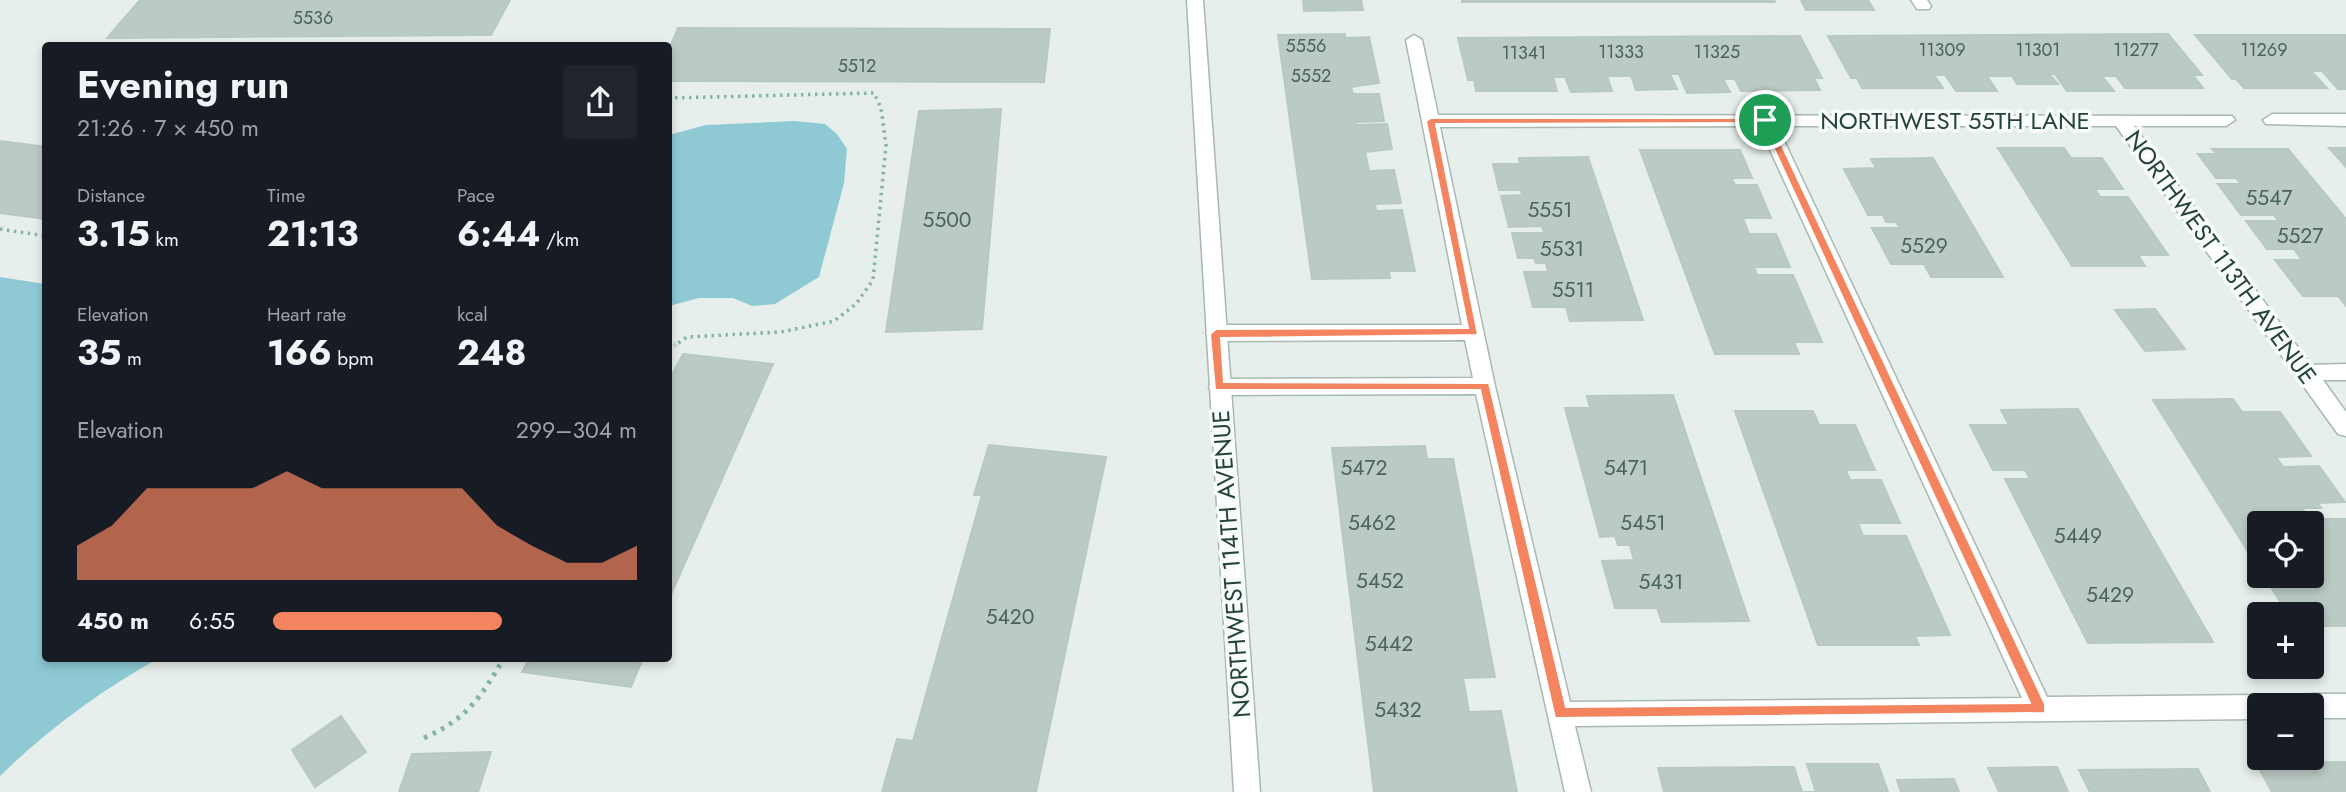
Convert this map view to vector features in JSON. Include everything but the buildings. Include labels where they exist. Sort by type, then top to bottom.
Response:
[{"type":"street","name":"NORTHWEST 114TH AVENUE","points":[[1195,0],[1247,792]]},
{"type":"street","points":[[1414,40],[1485,386],[1578,792]]},
{"type":"street","points":[[1765,120],[2040,709]]},
{"type":"street","name":"NORTHWEST 113TH AVENUE","points":[[2121,120],[2346,428]]},
{"type":"street","name":"NORTHWEST 55TH LANE","points":[[1431,121],[2227,120]]},
{"type":"street","points":[[2272,120],[2346,120]]},
{"type":"street","points":[[1216,334],[1474,332]]},
{"type":"street","points":[[2306,373],[2346,372]]},
{"type":"street","points":[[1219,387],[1485,386]]},
{"type":"street","points":[[2324,706],[2346,706]]},
{"type":"street","points":[[1560,714],[2247,707]]},
{"type":"path","points":[[672,98],[874,93],[881,108],[886,145],[873,280],[856,304],[834,321],[781,332],[687,337],[672,348]]},
{"type":"path","points":[[0,229],[42,235]]},
{"type":"path","points":[[424,738],[450,727],[473,710],[501,662]]},
{"type":"water","points":[[795,121],[825,124],[837,134],[847,149],[844,183],[819,277],[775,304],[752,306],[733,298],[699,298],[672,305],[672,134],[706,125]]},
{"type":"water","points":[[0,277],[42,284],[42,662],[152,662],[75,712],[0,776]]},
{"type":"route","points":[[1765,120],[2040,709],[1560,714],[1485,386],[1219,387],[1216,334],[1474,332],[1431,121],[1765,120]]}]
